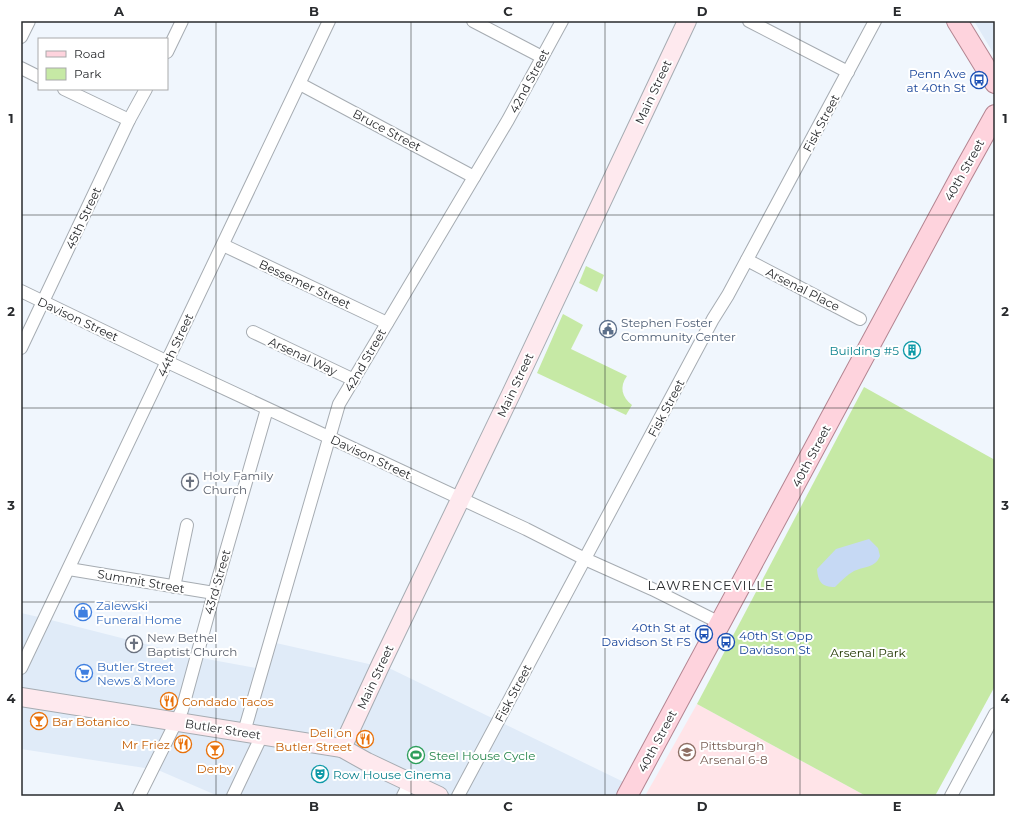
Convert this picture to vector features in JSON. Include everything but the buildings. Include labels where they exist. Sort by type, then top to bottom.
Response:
[{"type":"main road","points":[[957,21],[995,83]]},
{"type":"main road","name":"40th Street","points":[[627,796],[995,115]]},
{"type":"street","points":[[21,37],[29,21]]},
{"type":"street","points":[[168,50],[182,21]]},
{"type":"street","name":"44th Street","points":[[21,668],[329,21]]},
{"type":"street","points":[[473,21],[542,57]]},
{"type":"street","name":"42nd Street","points":[[244,732],[339,404],[508,120],[562,21]]},
{"type":"street","name":"Main Street","points":[[342,748],[687,21]]},
{"type":"street","points":[[749,21],[848,72]]},
{"type":"street","name":"Fisk Street","points":[[458,796],[875,21]]},
{"type":"street","points":[[21,68],[38,76]]},
{"type":"street","name":"Bruce Street","points":[[300,84],[474,177]]},
{"type":"street","points":[[66,90],[129,120]]},
{"type":"street","name":"45th Street","points":[[21,348],[129,120],[145,90]]},
{"type":"street","name":"Bessemer Street","points":[[223,245],[386,323]]},
{"type":"street","name":"Arsenal Place","points":[[747,260],[860,319]]},
{"type":"street","name":"Davison Street","points":[[21,291],[329,438],[526,529],[585,559],[652,589],[720,623]]},
{"type":"street","name":"Arsenal Way","points":[[253,332],[354,380]]},
{"type":"street","name":"43rd Street","points":[[139,796],[182,710],[214,593],[268,409]]},
{"type":"street","points":[[174,587],[186,524]]},
{"type":"street","name":"Summit Street","points":[[69,569],[214,593]]},
{"type":"street","name":"Butler Street","points":[[21,697],[342,748],[407,789],[439,796]]},
{"type":"street","points":[[951,796],[995,714]]},
{"type":"street","points":[[233,796],[262,735]]},
{"type":"shaded area","points":[[974,21],[995,21],[995,56]]},
{"type":"shaded area","points":[[21,613],[196,657],[267,670],[276,643],[391,669],[634,787],[628,796],[218,796],[158,770],[21,749]]},
{"type":"shaded area","points":[[697,704],[866,796],[645,796]]},
{"type":"green space","points":[[586,266],[604,275],[597,292],[579,283]]},
{"type":"green space","points":[[563,314],[583,325],[571,349],[627,376],[622,388],[626,399],[632,405],[626,415],[537,373]]},
{"type":"green space","name":"Arsenal Park","points":[[864,387],[995,460],[995,686],[935,796],[866,796],[697,704]]},
{"type":"water","points":[[869,539],[878,548],[880,556],[875,563],[854,571],[846,576],[835,587],[827,586],[822,583],[818,577],[817,569],[836,549]]},
{"type":"place","name":"Penn Ave at 40th St","points":[[979,80]]},
{"type":"place","name":"Stephen Foster Community Center","points":[[608,329]]},
{"type":"place","name":"Building #5","points":[[912,350]]},
{"type":"place","name":"Holy Family Church","points":[[190,482]]},
{"type":"place","name":"Zalewski Funeral Home","points":[[83,612]]},
{"type":"place","name":"40th St at Davidson St FS","points":[[704,634]]},
{"type":"place","name":"40th St Opp Davidson St","points":[[726,642]]},
{"type":"place","name":"New Bethel Baptist Church","points":[[134,644]]},
{"type":"place","name":"Butler Street News & More","points":[[84,673]]},
{"type":"place","name":"Condado Tacos","points":[[169,701]]},
{"type":"place","name":"Bar Botanico","points":[[39,721]]},
{"type":"place","name":"Deli on Butler Street","points":[[365,739]]},
{"type":"place","name":"Mr Friez","points":[[183,744]]},
{"type":"place","name":"Derby","points":[[215,750]]},
{"type":"place","name":"Pittsburgh Arsenal 6-8","points":[[687,752]]},
{"type":"place","name":"Steel House Cycle","points":[[416,755]]},
{"type":"place","name":"Row House Cinema","points":[[320,774]]},
{"type":"district","name":"LAWRENCEVILLE","points":[[711,585]]}]
